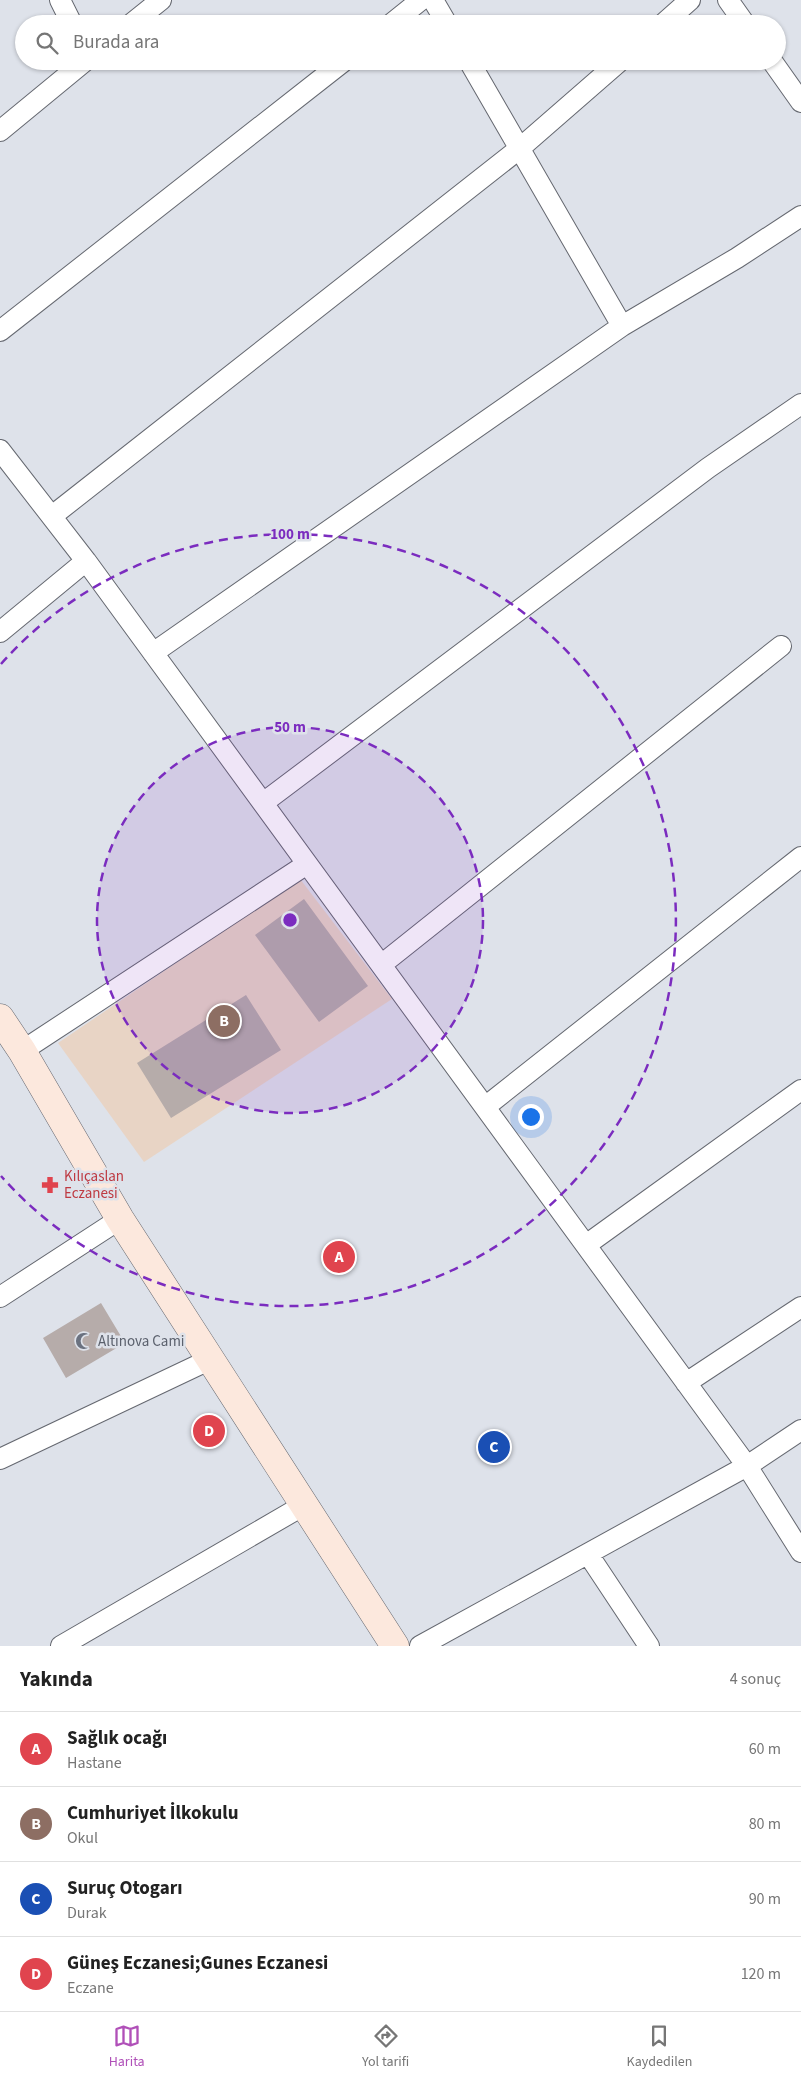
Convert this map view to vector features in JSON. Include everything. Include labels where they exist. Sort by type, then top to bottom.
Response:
[{"type":"main road","points":[[0,1018],[22,1050],[120,1219],[395,1646]]},
{"type":"street","points":[[60,0],[68,15]]},
{"type":"street","points":[[142,15],[160,0]]},
{"type":"street","points":[[403,15],[422,0]]},
{"type":"street","points":[[433,0],[442,15]]},
{"type":"street","points":[[673,15],[690,0]]},
{"type":"street","points":[[728,0],[739,15]]},
{"type":"street","points":[[0,131],[74,70]]},
{"type":"street","points":[[0,331],[333,70]]},
{"type":"street","points":[[474,70],[622,326]]},
{"type":"street","points":[[52,516],[520,149],[610,70]]},
{"type":"street","points":[[778,70],[801,102]]},
{"type":"street","points":[[154,653],[622,326],[737,258],[801,216]]},
{"type":"street","points":[[263,803],[708,468],[801,404]]},
{"type":"street","points":[[0,450],[52,516],[154,653],[747,1466],[801,1552]]},
{"type":"street","points":[[0,632],[86,561]]},
{"type":"street","points":[[381,965],[782,646]]},
{"type":"street","points":[[485,1107],[801,857]]},
{"type":"street","points":[[22,1050],[307,864]]},
{"type":"street","points":[[586,1245],[801,1090]]},
{"type":"street","points":[[0,1297],[120,1219]]},
{"type":"street","points":[[686,1383],[801,1307]]},
{"type":"street","points":[[0,1459],[210,1359]]},
{"type":"street","points":[[420,1646],[747,1466],[801,1430]]},
{"type":"street","points":[[61,1646],[304,1505]]},
{"type":"street","points":[[588,1554],[649,1646]]},
{"type":"shaded area","points":[[300,879],[392,999],[144,1162],[58,1043]]},
{"type":"building","points":[[304,899],[368,986],[319,1022],[255,935]]},
{"type":"building","points":[[246,995],[281,1050],[171,1118],[137,1063]]},
{"type":"building","name":"Altınova Cami","points":[[101,1303],[125,1343],[66,1378],[43,1338]]},
{"type":"place","name":"Cumhuriyet İlkokulu","points":[[224,1021]]},
{"type":"place","name":"Kılıçaslan Eczanesi","points":[[50,1185]]},
{"type":"place","name":"Sağlık ocağı","points":[[339,1257]]},
{"type":"place","name":"Altınova Cami","points":[[84,1341]]},
{"type":"place","name":"Güneş Eczanesi;Gunes Eczanesi","points":[[209,1431]]},
{"type":"place","name":"Suruç Otogarı","points":[[494,1447]]}]
